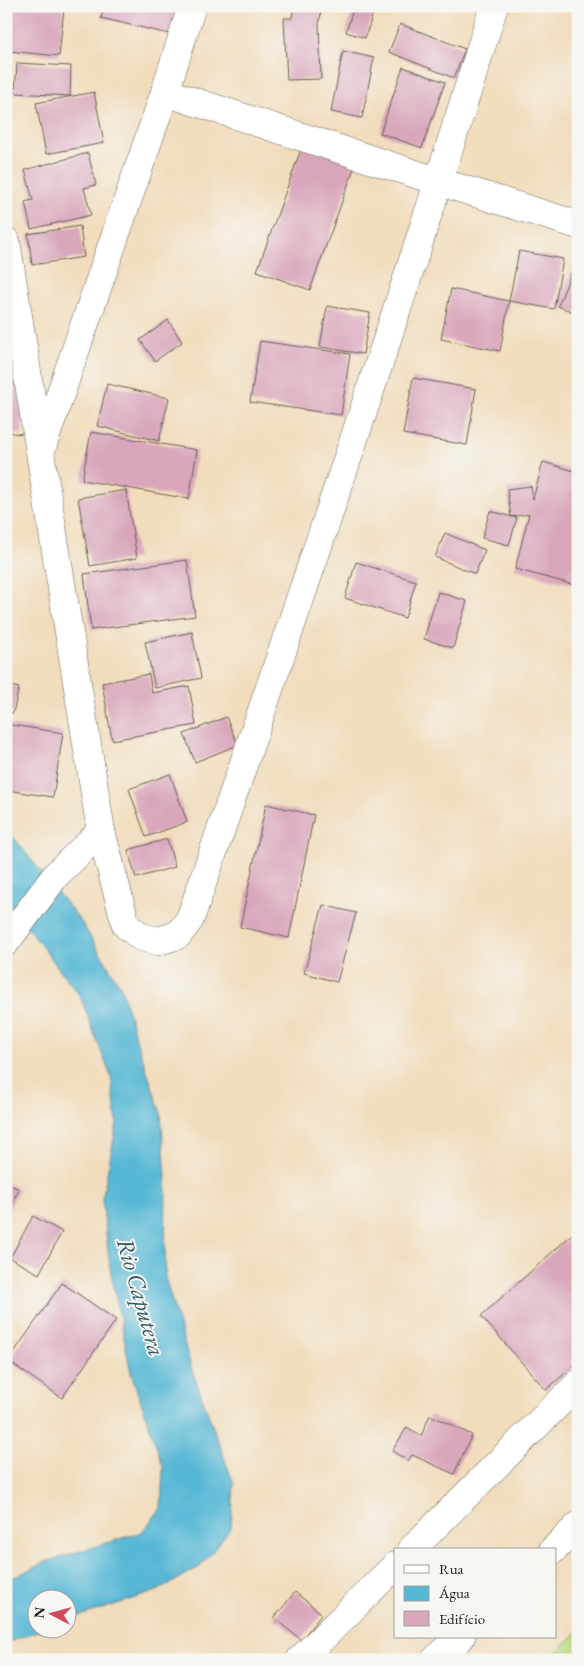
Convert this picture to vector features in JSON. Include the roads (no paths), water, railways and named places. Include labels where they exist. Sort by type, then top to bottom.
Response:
[{"type":"main road","points":[[40,454],[165,92],[192,6]]},
{"type":"main road","points":[[6,240],[101,831],[126,925],[141,937],[158,941],[178,935],[190,919],[440,182],[494,6]]},
{"type":"main road","points":[[165,92],[578,225]]},
{"type":"main road","points":[[6,942],[56,875],[101,831]]},
{"type":"main road","points":[[413,1548],[578,1384]]},
{"type":"main road","points":[[555,1548],[578,1526]]},
{"type":"main road","points":[[300,1660],[394,1567]]},
{"type":"main road","points":[[435,1660],[460,1638]]},
{"type":"water","name":"Rio Caputera","points":[[6,828],[82,923],[121,987],[161,1113],[166,1177],[165,1277],[192,1370],[234,1484],[231,1528],[200,1567],[157,1591],[78,1617],[78,1588],[28,1588],[28,1635],[6,1643],[6,1581],[45,1562],[142,1532],[161,1508],[163,1466],[131,1373],[110,1268],[102,1199],[117,1123],[111,1077],[80,996],[6,900]]}]
